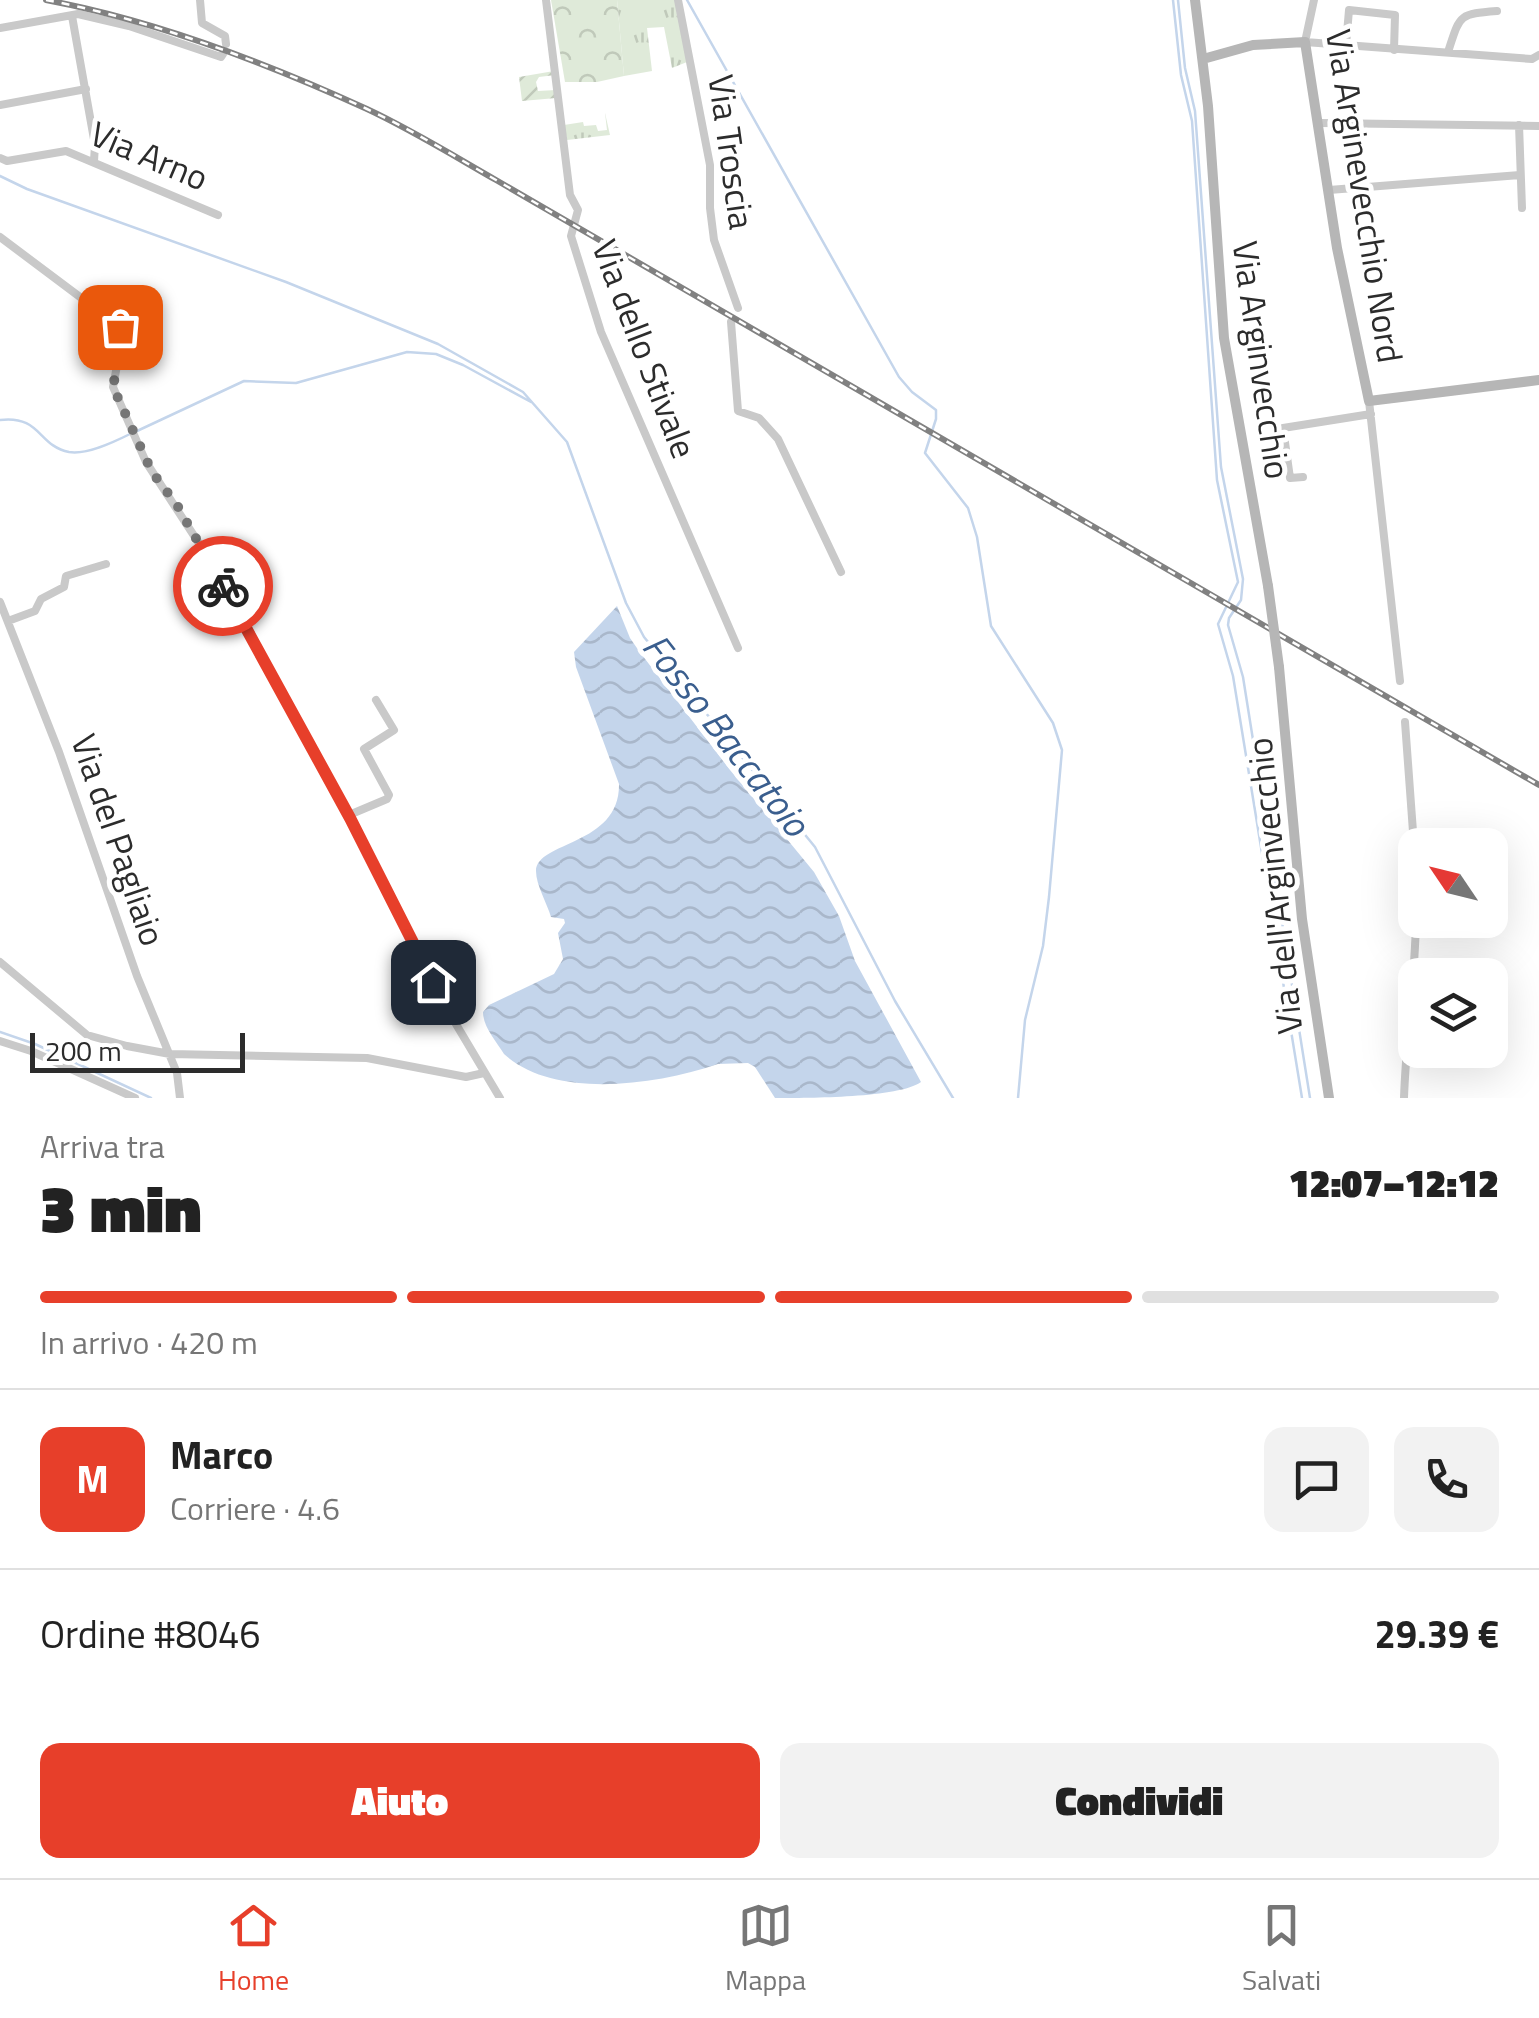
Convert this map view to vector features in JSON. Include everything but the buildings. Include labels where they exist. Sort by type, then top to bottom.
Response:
[{"type":"main road","name":"Via Arginvecchio","points":[[1195,0],[1224,338],[1268,586],[1278,667]]},
{"type":"main road","points":[[1202,59],[1253,45],[1305,42]]},
{"type":"main road","name":"Via Arginevecchio Nord","points":[[1305,42],[1328,190],[1369,400]]},
{"type":"main road","points":[[1369,400],[1539,380]]},
{"type":"main road","name":"Via dell'Arginvecchio","points":[[1278,667],[1302,919],[1329,1098]]},
{"type":"street","points":[[200,0],[202,24],[225,36],[226,44]]},
{"type":"street","name":"Via dello Stivale","points":[[546,0],[570,196],[578,210],[570,236],[601,332],[738,648]]},
{"type":"street","name":"Via Troscia","points":[[678,0],[710,165],[714,240],[738,308]]},
{"type":"street","name":"Via Arginevecchio Nord","points":[[1305,42],[1314,0]]},
{"type":"street","points":[[1346,45],[1349,10],[1395,15],[1394,50]]},
{"type":"street","points":[[1448,52],[1460,18],[1497,11]]},
{"type":"street","points":[[0,28],[78,14],[222,56]]},
{"type":"street","points":[[72,16],[95,145],[94,161]]},
{"type":"street","points":[[1305,42],[1532,59],[1539,55]]},
{"type":"street","points":[[0,104],[86,90]]},
{"type":"street","points":[[1320,124],[1539,126]]},
{"type":"street","points":[[1519,125],[1522,208]]},
{"type":"street","name":"Via Arno","points":[[0,158],[66,151],[218,215]]},
{"type":"street","points":[[1328,190],[1520,174]]},
{"type":"street","points":[[0,237],[120,327],[113,387],[152,472],[172,496],[202,548],[349,816],[444,1004],[500,1098]]},
{"type":"street","points":[[0,248],[10,244]]},
{"type":"street","points":[[732,322],[738,411],[759,418],[778,438],[841,572]]},
{"type":"street","points":[[1369,400],[1400,681]]},
{"type":"street","points":[[1303,477],[1290,478],[1283,428],[1371,414]]},
{"type":"street","points":[[8,621],[35,612],[41,600],[64,587],[66,576],[106,564]]},
{"type":"street","name":"Via del Pagliaio","points":[[0,602],[59,752],[137,976],[177,1073],[180,1098]]},
{"type":"street","points":[[349,816],[388,799],[389,795],[364,751],[394,730],[376,700]]},
{"type":"street","points":[[1405,722],[1413,828]]},
{"type":"street","points":[[1404,1098],[1415,938]]},
{"type":"street","points":[[0,962],[88,1034],[170,1054],[367,1058],[466,1077],[484,1073]]},
{"type":"street","points":[[0,1041],[135,1098]]},
{"type":"green space","points":[[551,0],[617,0],[624,76],[597,82],[565,82]]},
{"type":"green space","points":[[617,0],[675,0],[687,62],[672,68],[664,27],[647,28],[652,71],[624,76]]},
{"type":"green space","points":[[554,71],[555,75],[539,77],[536,82],[538,91],[556,90],[556,98],[522,101],[519,77]]},
{"type":"green space","points":[[605,113],[610,135],[567,140],[564,125],[583,122],[584,126],[596,125],[598,131],[607,130]]},
{"type":"water","points":[[617,606],[639,651],[814,872],[839,916],[855,961],[921,1082],[874,1094],[775,1098],[755,1067],[748,1063],[718,1064],[633,1083],[575,1083],[524,1068],[504,1054],[491,1034],[483,1012],[489,1005],[554,974],[563,959],[558,933],[565,923],[564,919],[551,917],[536,876],[540,861],[593,831],[607,820],[616,804],[619,784],[574,652]]},
{"type":"waterway","points":[[687,0],[899,377],[936,410],[925,453],[968,508],[977,537],[991,626],[1053,723],[1062,750],[1043,946],[1025,1020],[1018,1098]]},
{"type":"waterway","points":[[1173,0],[1181,75],[1192,121],[1217,480],[1238,582],[1218,624],[1233,676],[1302,1098]]},
{"type":"waterway","points":[[1178,0],[1185,68],[1195,111],[1221,467],[1243,579],[1241,600],[1228,625],[1243,677],[1310,1098]]},
{"type":"waterway","name":"Fosso Baccatoio","points":[[0,176],[286,282],[438,344],[523,392],[567,442],[626,603],[644,637],[815,847],[895,1001],[953,1098]]},
{"type":"waterway","points":[[137,431],[244,381],[296,383],[407,352],[436,354],[531,402]]},
{"type":"waterway","points":[[0,420],[24,422],[51,444],[69,452],[92,450],[130,434]]},
{"type":"waterway","points":[[0,1032],[35,1044],[151,1098]]},
{"type":"railway","points":[[46,0],[128,19],[210,45],[329,92],[400,126],[1539,785]]},
{"type":"way so far","points":[[120,327],[113,387],[152,472],[177,505],[223,586]]},
{"type":"route","points":[[223,586],[350,818],[433,982]]}]
